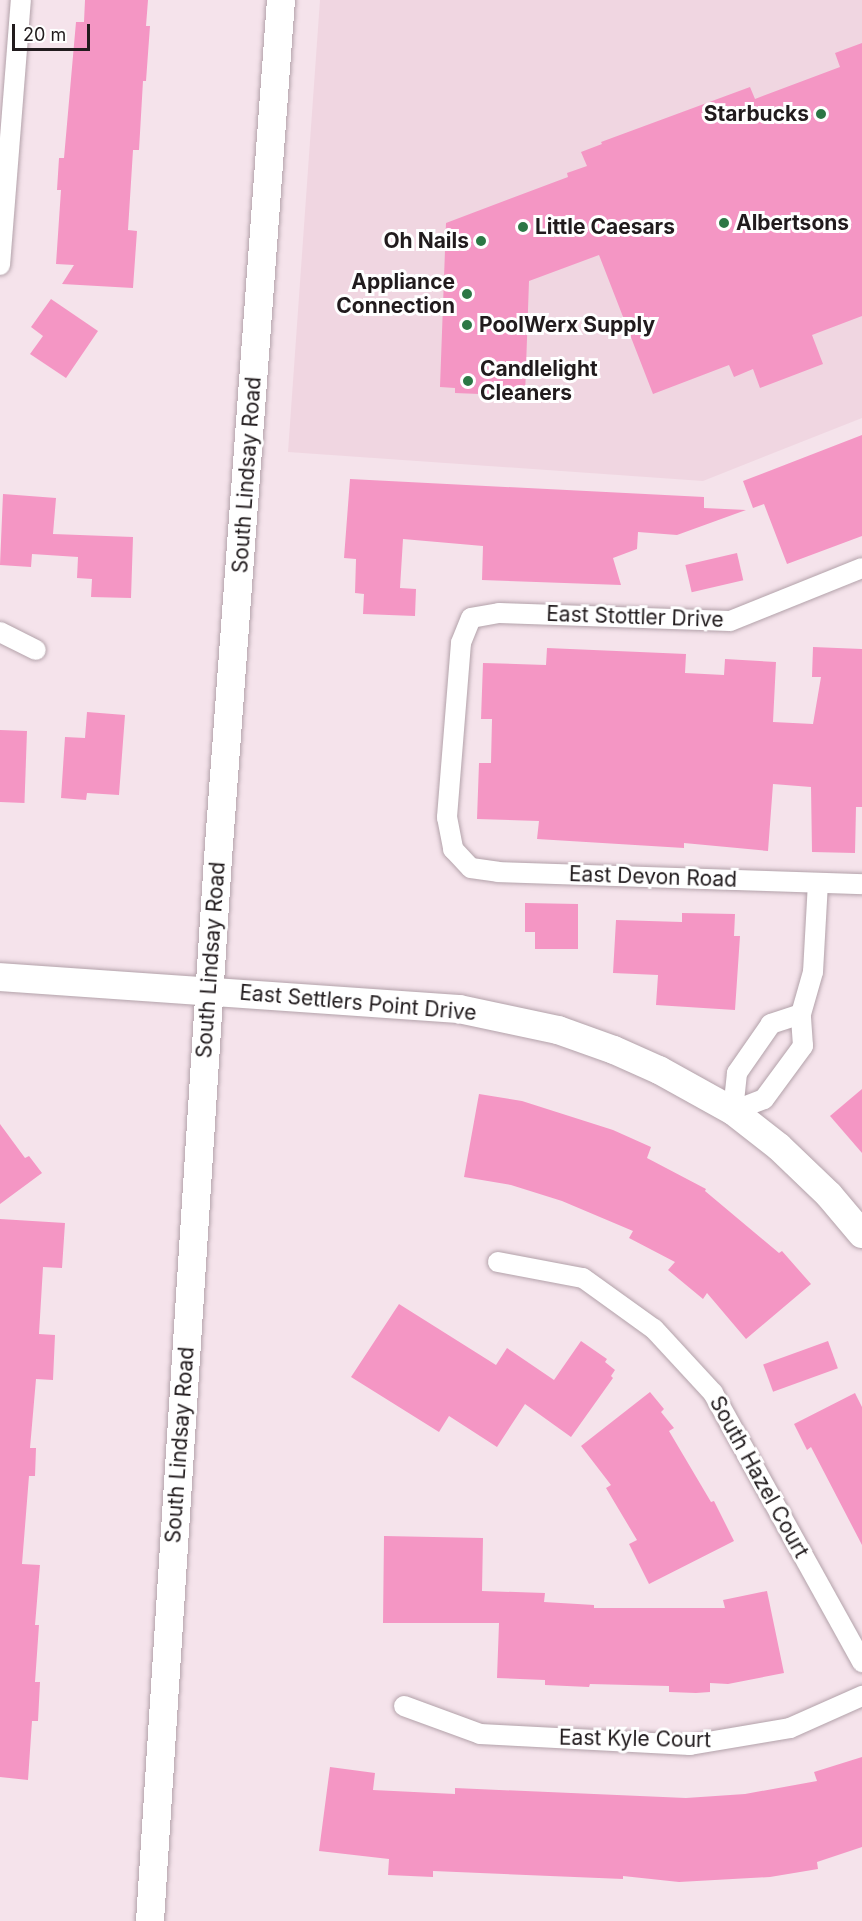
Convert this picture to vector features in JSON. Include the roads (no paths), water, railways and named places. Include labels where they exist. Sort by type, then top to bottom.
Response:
[{"type":"main road","name":"South Lindsay Road","points":[[150,1921],[210,990],[281,0]]},
{"type":"main road","name":"East Settlers Point Drive","points":[[0,977],[459,1009],[558,1030],[614,1050],[687,1084],[732,1111],[779,1147],[829,1195],[862,1234]]},
{"type":"street","points":[[0,265],[21,0]]},
{"type":"street","name":"East Stottler Drive","points":[[453,849],[448,805],[461,643],[471,618],[499,613],[730,621],[862,568]]},
{"type":"street","points":[[0,632],[36,650]]},
{"type":"street","name":"East Devon Road","points":[[453,849],[471,868],[498,872],[862,884]]},
{"type":"street","points":[[801,1014],[771,1024],[737,1073],[732,1111],[764,1099],[802,1046],[801,1014],[813,972],[818,883]]},
{"type":"street","name":"South Hazel Court","points":[[498,1262],[583,1278],[654,1329],[713,1393],[862,1662]]},
{"type":"street","name":"East Kyle Court","points":[[404,1706],[480,1734],[690,1745],[790,1728],[862,1696]]},
{"type":"place","name":"Starbucks","points":[[821,114]]},
{"type":"place","name":"Albertsons","points":[[724,223]]},
{"type":"place","name":"Little Caesars","points":[[523,227]]},
{"type":"place","name":"Oh Nails","points":[[481,241]]},
{"type":"place","name":"Appliance Connection","points":[[467,294]]},
{"type":"place","name":"PoolWerx Supply","points":[[467,325]]},
{"type":"place","name":"Candlelight Cleaners","points":[[468,381]]}]
